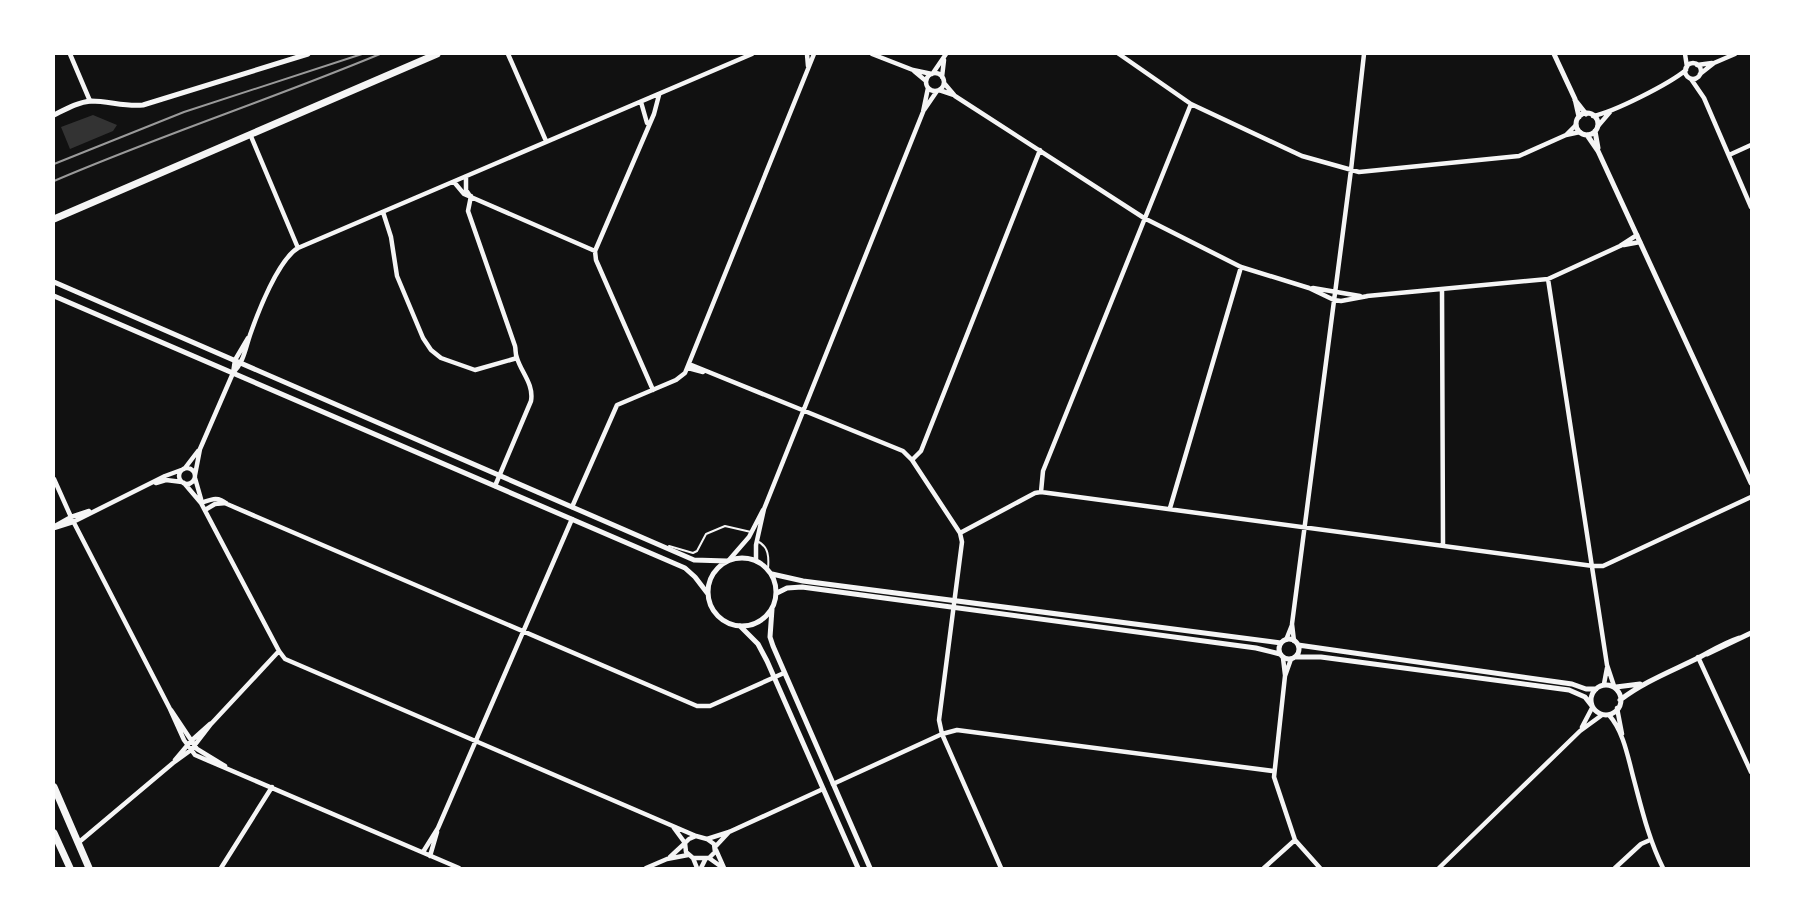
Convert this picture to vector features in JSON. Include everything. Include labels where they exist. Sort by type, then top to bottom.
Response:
[{"type":"main road","points":[[54,219],[437,54]]},
{"type":"main road","points":[[54,787],[89,868]]},
{"type":"main road","points":[[54,832],[70,868]]},
{"type":"street","points":[[70,54],[90,101]]},
{"type":"street","points":[[54,115],[79,103],[90,101],[120,106],[143,105],[308,54]]},
{"type":"street","points":[[508,54],[546,141]]},
{"type":"street","points":[[233,373],[242,363],[250,336],[281,264],[290,253],[298,248],[752,54]]},
{"type":"street","points":[[807,54],[808,67]]},
{"type":"street","points":[[430,856],[438,828],[572,519],[572,507],[617,405],[680,378],[688,366],[814,54]]},
{"type":"street","points":[[872,54],[913,70],[942,76]]},
{"type":"street","points":[[1119,54],[1191,104],[1302,156],[1351,170],[1366,172],[1519,156],[1566,135],[1580,132],[1587,135],[1598,151],[1751,483]]},
{"type":"street","points":[[1285,676],[1299,652],[1292,624],[1351,170],[1364,54]]},
{"type":"street","points":[[1554,54],[1575,99],[1586,114],[1593,116],[1611,111],[1674,80],[1686,69],[1695,65],[1714,63]]},
{"type":"street","points":[[1685,54],[1695,65],[1702,92],[1751,206]]},
{"type":"street","points":[[1685,54],[1686,69],[1690,78],[1702,92]]},
{"type":"street","points":[[1674,80],[1699,75],[1714,63],[1734,54]]},
{"type":"street","points":[[926,80],[933,74],[945,56]]},
{"type":"street","points":[[945,56],[942,76],[944,83],[955,96]]},
{"type":"street","points":[[913,70],[926,80],[928,88],[924,112]]},
{"type":"street","points":[[708,594],[712,575],[728,561],[750,534],[764,509],[924,112],[944,83]]},
{"type":"street","points":[[928,88],[955,96],[1144,218],[1241,267],[1309,288],[1334,300],[1341,301],[1368,296],[1442,291],[1548,279],[1620,246],[1637,235]]},
{"type":"street","points":[[653,390],[596,260],[595,251],[647,124],[654,114],[659,94]]},
{"type":"street","points":[[1566,135],[1576,125],[1579,117],[1575,99]]},
{"type":"street","points":[[641,102],[647,124]]},
{"type":"street","points":[[1041,492],[1043,471],[1191,104]]},
{"type":"street","points":[[1587,135],[1611,111]]},
{"type":"street","points":[[1579,117],[1586,114]]},
{"type":"street","points":[[1593,116],[1598,151]]},
{"type":"street","points":[[1576,125],[1580,132]]},
{"type":"street","points":[[250,134],[298,248]]},
{"type":"street","points":[[1729,155],[1751,145]]},
{"type":"street","points":[[912,460],[921,451],[1040,150]]},
{"type":"street","points":[[466,177],[466,190],[470,196],[468,211],[515,346],[517,358],[523,366],[532,398],[495,486]]},
{"type":"street","points":[[454,182],[460,192],[595,251]]},
{"type":"street","points":[[383,212],[391,237],[397,276],[423,338],[430,350],[441,358],[475,370],[517,358]]},
{"type":"street","points":[[1620,246],[1640,242]]},
{"type":"street","points":[[1170,508],[1241,267]]},
{"type":"street","points":[[1548,279],[1607,665],[1620,700]]},
{"type":"street","points":[[54,284],[328,400],[694,560],[728,561],[748,558],[770,571],[862,588],[1169,630],[1283,641],[1522,680],[1577,692],[1585,697],[1592,707],[1602,715]]},
{"type":"street","points":[[1309,288],[1368,296]]},
{"type":"street","points":[[1442,291],[1443,545]]},
{"type":"street","points":[[54,296],[685,568],[696,577],[708,594],[713,610],[718,616],[732,625],[740,626],[759,622],[772,609]]},
{"type":"street","points":[[152,484],[166,480],[191,483],[195,476],[200,449],[233,373],[235,360],[250,336]]},
{"type":"street","points":[[688,366],[903,451],[912,460],[960,533],[962,542],[939,720],[942,734],[1001,868]]},
{"type":"street","points":[[323,412],[328,400]]},
{"type":"street","points":[[200,449],[179,475],[183,483],[202,503]]},
{"type":"street","points":[[54,528],[152,484],[165,476],[184,468],[192,469],[205,510],[279,651],[289,661],[673,827],[706,839],[715,848],[724,868]]},
{"type":"street","points":[[54,479],[72,520],[187,745],[206,762],[226,767]]},
{"type":"street","points":[[960,533],[1041,492],[1603,566],[1751,497]]},
{"type":"street","points":[[202,503],[217,498],[227,504],[702,707],[784,673]]},
{"type":"street","points":[[205,510],[219,503],[227,504]]},
{"type":"street","points":[[756,561],[757,541],[764,509]]},
{"type":"street","points":[[750,534],[757,541]]},
{"type":"street","points":[[770,571],[777,593],[772,609],[770,637],[870,868]]},
{"type":"street","points":[[777,593],[786,588],[802,587],[1256,648],[1294,658],[1321,656],[1378,664],[1572,684],[1590,690],[1604,684],[1615,686],[1642,683]]},
{"type":"street","points":[[861,595],[862,588]]},
{"type":"street","points":[[1067,622],[1068,616]]},
{"type":"street","points":[[1292,624],[1283,641],[1281,656],[1285,676],[1273,771],[1295,840],[1320,868]]},
{"type":"street","points":[[740,626],[758,644],[858,868]]},
{"type":"street","points":[[1169,630],[1169,636]]},
{"type":"street","points":[[1439,868],[1580,731],[1602,715],[1609,715],[1617,708],[1620,700],[1642,683],[1700,656],[1718,645],[1751,633]]},
{"type":"street","points":[[173,763],[187,745],[210,724],[279,651]]},
{"type":"street","points":[[1700,656],[1751,772]]},
{"type":"street","points":[[1378,664],[1379,658]]},
{"type":"street","points":[[1604,684],[1607,665]]},
{"type":"street","points":[[1580,731],[1592,707],[1596,688]]},
{"type":"street","points":[[1617,708],[1624,743],[1650,840],[1663,868]]},
{"type":"street","points":[[170,709],[194,746],[226,767],[459,868]]},
{"type":"street","points":[[1609,715],[1624,743]]},
{"type":"street","points":[[78,843],[191,750],[210,724]]},
{"type":"street","points":[[834,784],[942,734],[956,730],[1273,771]]},
{"type":"street","points":[[221,868],[272,788]]},
{"type":"street","points":[[706,839],[728,832],[823,789]]},
{"type":"street","points":[[673,827],[684,844],[688,855],[693,858],[707,859],[724,868]]},
{"type":"street","points":[[423,852],[438,828]]},
{"type":"street","points":[[701,868],[728,832]]},
{"type":"street","points":[[667,859],[689,839],[696,836]]},
{"type":"street","points":[[1264,868],[1295,840]]},
{"type":"street","points":[[1616,868],[1641,844],[1650,840]]},
{"type":"street","points":[[848,846],[858,842]]},
{"type":"street","points":[[646,868],[667,859],[688,855]]},
{"type":"street","points":[[693,858],[697,868]]},
{"type":"lane","points":[[664,546],[693,553],[697,551],[706,534],[725,526],[750,534]]},
{"type":"lane","points":[[757,541],[762,543],[768,553],[770,571]]},
{"type":"shaded area","points":[[93,115],[117,125],[113,131],[70,149],[61,127]]},
{"type":"railway","points":[[54,164],[184,112],[362,54]]},
{"type":"railway","points":[[54,181],[380,54]]}]
